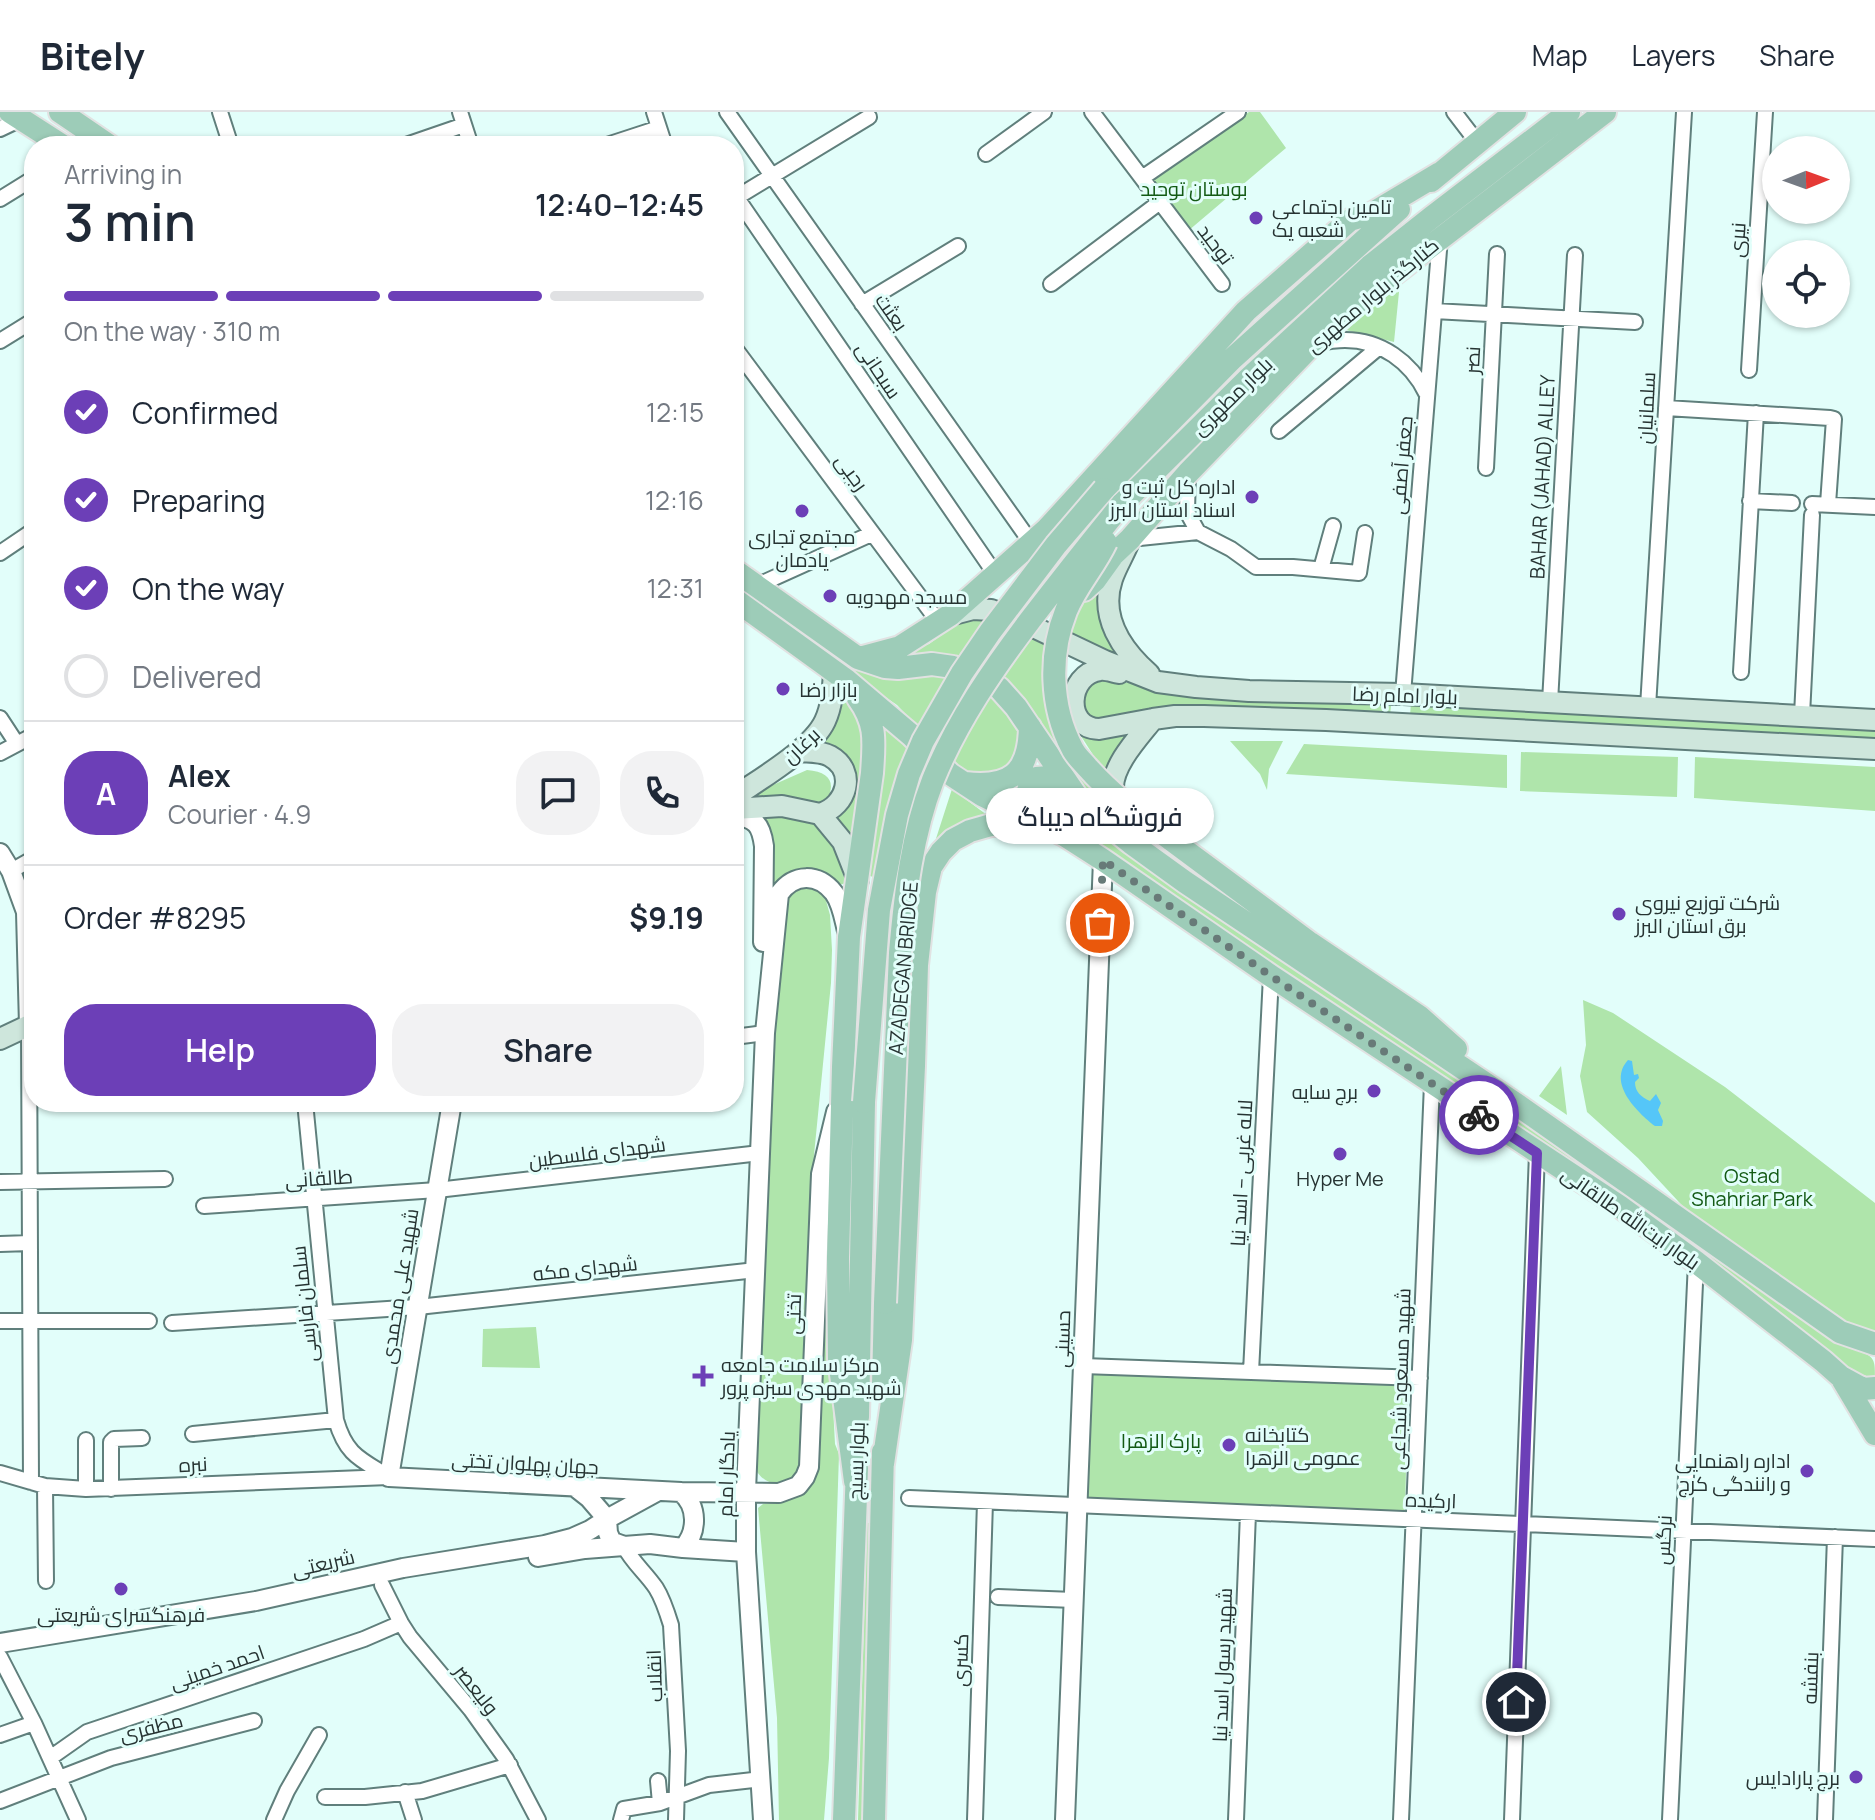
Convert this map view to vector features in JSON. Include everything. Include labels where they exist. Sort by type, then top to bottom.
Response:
[{"type":"main road","name":"بلوار مطهری","points":[[1104,489],[1232,359],[1362,241],[1515,112]]},
{"type":"main road","name":"بلوار مطهری","points":[[1122,504],[1249,378],[1370,266],[1569,112]]},
{"type":"main road","name":"کنارگذر بلوار مطهری","points":[[1036,532],[1039,545],[1037,556],[1042,572],[1065,591],[1084,590],[1188,473],[1358,302],[1605,112]]},
{"type":"main road","points":[[66,113],[97,136]]},
{"type":"main road","points":[[15,116],[47,136]]},
{"type":"main road","points":[[744,577],[858,658],[900,647],[996,576],[1246,311],[1350,220],[1373,213],[1440,173]]},
{"type":"main road","name":"AZADEGAN BRIDGE","points":[[864,1102],[879,910],[897,815],[909,774],[923,741],[969,663],[1056,545],[1104,489]]},
{"type":"main road","points":[[1122,504],[1104,547],[1078,585],[1056,647],[1055,694],[1062,725],[1073,750],[1116,796],[1310,943],[1420,1017],[1519,1106]]},
{"type":"main road","name":"AZADEGAN BRIDGE","points":[[885,1303],[900,953],[905,901],[921,817],[946,749],[964,716],[1004,655],[1122,504]]},
{"type":"main road","points":[[1130,539],[1112,580],[1107,600],[1110,618],[1128,655],[1158,682]]},
{"type":"main road","points":[[744,606],[840,676],[869,713],[874,747],[849,947],[842,1090],[839,1359],[855,1481]]},
{"type":"main road","name":"بلوار امام رضا","points":[[943,617],[973,609],[991,610],[1158,682]]},
{"type":"main road","name":"بلوار آیت‌الله طالقانی","points":[[858,658],[885,667],[932,664],[971,672],[999,688],[1016,707],[1081,803],[1131,843],[1519,1106],[1840,1332],[1871,1346]]},
{"type":"main road","name":"بلوار امام رضا","points":[[1875,720],[1403,694],[1249,691],[1158,682],[1104,670],[1083,678],[1073,699],[1078,719],[1092,729],[1175,716],[1204,716],[1321,719],[1875,749]]},
{"type":"main road","name":"بلوار آیت‌الله طالقانی","points":[[840,676],[911,735],[950,774],[982,795],[1064,835],[1103,860],[1432,1084],[1619,1206],[1696,1262],[1841,1377],[1875,1434]]},
{"type":"main road","name":"برغان","points":[[744,790],[799,751],[824,724],[840,676]]},
{"type":"main road","points":[[1131,843],[1117,811],[1113,786],[1122,762],[1153,719]]},
{"type":"main road","points":[[964,783],[987,786],[1002,783],[1012,776],[1027,755],[1030,727]]},
{"type":"main road","points":[[744,811],[782,806],[820,814],[838,804],[844,794],[845,776],[837,761],[827,754],[799,751]]},
{"type":"main road","points":[[1064,835],[1031,804],[1027,796],[1029,784],[1036,778],[1050,777],[1081,803]]},
{"type":"main road","points":[[820,814],[843,842],[858,880]]},
{"type":"main road","points":[[883,1464],[901,1340],[917,965],[925,892],[931,867],[953,840],[991,825],[1024,824],[1064,835]]},
{"type":"main road","points":[[849,947],[849,968],[853,979],[871,993],[893,993],[903,988],[917,965]]},
{"type":"main road","points":[[0,1039],[24,1028]]},
{"type":"main road","points":[[843,1067],[856,1048],[877,1037],[900,1042],[909,1050],[914,1066]]},
{"type":"main road","name":"بلوار بسیج","points":[[844,1820],[864,1102]]},
{"type":"main road","name":"بلوار بسیج","points":[[874,1820],[885,1303]]},
{"type":"main road","points":[[1841,1377],[1863,1389],[1875,1388]]},
{"type":"street","points":[[220,112],[228,136]]},
{"type":"street","points":[[654,112],[662,136]]},
{"type":"street","name":"بعثت","points":[[727,112],[744,136]]},
{"type":"street","points":[[986,154],[1044,112]]},
{"type":"street","name":"توحید","points":[[1092,112],[1222,284]]},
{"type":"street","points":[[1142,178],[1238,112]]},
{"type":"street","points":[[1454,112],[1477,142]]},
{"type":"street","name":"سلمانیان","points":[[1648,707],[1684,112]]},
{"type":"street","name":"نیری","points":[[1749,370],[1765,112]]},
{"type":"street","points":[[0,129],[15,116]]},
{"type":"street","points":[[744,192],[869,117]]},
{"type":"street","points":[[424,136],[462,118]]},
{"type":"street","points":[[635,136],[659,128]]},
{"type":"street","name":"بعثت","points":[[744,137],[862,304],[1036,532]]},
{"type":"street","points":[[0,199],[24,184]]},
{"type":"street","points":[[1051,284],[1160,202]]},
{"type":"street","name":"سبحانی","points":[[744,211],[989,565]]},
{"type":"street","name":"جعفر آصفی","points":[[1403,694],[1440,238]]},
{"type":"street","points":[[862,304],[958,246]]},
{"type":"street","name":"نصر","points":[[1486,468],[1497,254]]},
{"type":"street","name":"BAHAR (JAHAD) ALLEY","points":[[1550,702],[1575,255]]},
{"type":"street","points":[[1434,311],[1635,322]]},
{"type":"street","points":[[0,341],[24,326]]},
{"type":"street","points":[[1313,344],[1347,340],[1393,354],[1420,380],[1427,395]]},
{"type":"street","points":[[1279,431],[1378,348]]},
{"type":"street","name":"رجبی","points":[[744,360],[871,534],[943,617]]},
{"type":"street","points":[[1666,408],[1834,419],[1828,504]]},
{"type":"street","points":[[1741,672],[1756,413]]},
{"type":"street","points":[[1188,473],[1187,512],[1198,532]]},
{"type":"street","points":[[1750,501],[1792,503]]},
{"type":"street","points":[[1802,715],[1812,510],[1828,504],[1875,507]]},
{"type":"street","points":[[1321,569],[1333,526]]},
{"type":"street","points":[[1130,539],[1198,532],[1231,549],[1256,567],[1359,573],[1365,533]]},
{"type":"street","points":[[756,586],[871,534]]},
{"type":"street","points":[[0,553],[24,537]]},
{"type":"street","points":[[0,718],[17,744]]},
{"type":"street","points":[[0,753],[24,740]]},
{"type":"street","points":[[744,816],[756,822],[762,831],[764,846],[765,1033]]},
{"type":"street","points":[[0,853],[5,875],[24,908]]},
{"type":"street","name":"حسینی","points":[[1065,1820],[1103,860]]},
{"type":"street","points":[[5,875],[24,864]]},
{"type":"street","points":[[765,1033],[778,902],[784,888],[793,880],[805,878],[817,880],[833,891],[839,902],[849,947]]},
{"type":"street","name":"لاله غربی -- اسد نیا","points":[[1251,1372],[1271,976]]},
{"type":"street","points":[[744,1036],[765,1033]]},
{"type":"street","name":"یادگار امام","points":[[763,1820],[746,1552],[746,1491],[765,1033]]},
{"type":"street","name":"شهید مسعود شجاعی","points":[[1401,1820],[1432,1084]]},
{"type":"street","name":"تختی","points":[[746,1491],[788,1491],[798,1486],[809,1467],[821,1174],[842,1090]]},
{"type":"street","points":[[31,1112],[31,1322],[46,1581]]},
{"type":"street","name":"سلمان فارسی","points":[[306,1112],[336,1420],[347,1447],[362,1461],[389,1477]]},
{"type":"street","name":"شهید علی محمدی","points":[[389,1477],[450,1112]]},
{"type":"street","name":"شهدای فلسطین","points":[[437,1190],[760,1153]]},
{"type":"street","points":[[1512,1820],[1537,1153]]},
{"type":"street","points":[[0,1182],[165,1179]]},
{"type":"street","name":"طالقانی","points":[[204,1206],[437,1190]]},
{"type":"street","points":[[0,1244],[30,1243]]},
{"type":"street","name":"نرگس","points":[[1670,1820],[1696,1262]]},
{"type":"street","name":"شهدای مکه","points":[[172,1323],[418,1307],[756,1270]]},
{"type":"street","points":[[0,1321],[149,1321]]},
{"type":"street","points":[[1083,1366],[1420,1378]]},
{"type":"street","points":[[193,1434],[336,1420]]},
{"type":"street","points":[[111,1489],[111,1442],[119,1438],[142,1438]]},
{"type":"street","points":[[86,1440],[86,1489]]},
{"type":"street","name":"نبره","points":[[0,1473],[38,1484],[86,1489],[389,1477]]},
{"type":"street","name":"جهان پهلوان تختی","points":[[389,1477],[681,1492]]},
{"type":"street","points":[[575,1487],[607,1519],[612,1542],[624,1546]]},
{"type":"street","name":"شریعتی","points":[[0,1643],[256,1601],[403,1568],[545,1545],[590,1530],[658,1491]]},
{"type":"street","points":[[681,1492],[746,1491]]},
{"type":"street","points":[[681,1492],[691,1503],[694,1527],[691,1539],[683,1548]]},
{"type":"street","name":"ارکیده","points":[[909,1498],[1875,1539]]},
{"type":"street","name":"کسری","points":[[975,1820],[985,1502]]},
{"type":"street","name":"شهید رسول اسد نیا","points":[[1236,1820],[1248,1513]]},
{"type":"street","name":"بنفشه","points":[[1825,1820],[1835,1537]]},
{"type":"street","name":"شریعتی","points":[[0,1654],[260,1611],[382,1585],[585,1549],[650,1544],[746,1552]]},
{"type":"street","name":"انقلاب","points":[[624,1546],[655,1587],[671,1625],[675,1680],[676,1820]]},
{"type":"street","name":"ولیعصر","points":[[382,1585],[401,1623],[471,1710],[510,1765],[538,1820]]},
{"type":"street","points":[[998,1597],[1074,1600]]},
{"type":"street","name":"احمد خمینی","points":[[50,1758],[87,1732],[364,1639],[401,1623]]},
{"type":"street","points":[[0,1654],[78,1820]]},
{"type":"street","name":"مظفری","points":[[0,1801],[111,1758],[254,1721]]},
{"type":"street","points":[[0,1735],[34,1723]]},
{"type":"street","points":[[274,1820],[319,1735]]},
{"type":"street","points":[[325,1797],[365,1797],[422,1791],[510,1765]]},
{"type":"street","points":[[621,1820],[624,1809],[660,1803],[709,1785],[762,1779]]},
{"type":"street","points":[[658,1781],[660,1803]]},
{"type":"street","points":[[405,1792],[414,1820]]},
{"type":"green space","name":"بوستان توحید","points":[[1249,112],[1260,112],[1286,148],[1188,231],[1148,184]]},
{"type":"green space","points":[[1400,282],[1394,342],[1342,329]]},
{"type":"green space","points":[[1117,558],[1106,579],[1132,667],[1065,635],[1072,617]]},
{"type":"green space","points":[[990,616],[960,660],[907,652],[929,644],[959,622]]},
{"type":"green space","points":[[1032,634],[1051,641],[1047,670],[1108,801],[1108,812],[1086,793],[1008,681],[1002,677]]},
{"type":"green space","points":[[849,665],[878,675],[951,674],[921,730],[897,705],[846,670]]},
{"type":"green space","points":[[1095,679],[1205,697],[1391,706],[1390,715],[1093,726],[1077,699]]},
{"type":"green space","points":[[840,690],[852,700],[867,739],[850,852],[830,818],[849,796],[817,747],[832,729],[843,704]]},
{"type":"green space","points":[[990,690],[1013,710],[1022,740],[1011,766],[978,779],[949,766]]},
{"type":"green space","points":[[1411,702],[1875,728],[1875,740],[1410,716]]},
{"type":"green space","points":[[874,712],[911,745],[877,879],[866,874]]},
{"type":"green space","points":[[1077,730],[1140,731],[1110,781]]},
{"type":"green space","points":[[1230,741],[1283,741],[1269,769],[1267,790],[1260,774]]},
{"type":"green space","points":[[1304,744],[1507,755],[1507,788],[1286,774]]},
{"type":"green space","points":[[1521,752],[1678,757],[1677,797],[1520,791]]},
{"type":"green space","points":[[1695,757],[1875,767],[1875,811],[1694,798]]},
{"type":"green space","points":[[807,770],[827,777],[831,786],[823,806],[744,798]]},
{"type":"green space","points":[[1037,788],[1050,788],[1157,877],[1744,1269],[1867,1355],[1874,1363],[1875,1379],[1854,1377],[1830,1351],[1684,1240],[1054,817],[1040,806]]},
{"type":"green space","points":[[952,789],[995,821],[932,851]]},
{"type":"green space","points":[[785,812],[816,821],[831,839],[846,883],[833,887],[820,876],[773,894],[763,815]]},
{"type":"green space","points":[[808,885],[825,897],[830,915],[831,983],[814,1155],[800,1470],[790,1481],[778,1484],[765,1480],[755,1468],[770,1116],[782,913],[788,891]]},
{"type":"green space","name":"Ostad Shahriar Park","points":[[1583,1000],[1613,1013],[1725,1087],[1875,1203],[1875,1334],[1848,1329],[1704,1229],[1638,1158],[1587,1112],[1580,1076],[1586,1045]]},
{"type":"green space","points":[[1561,1066],[1567,1115],[1539,1096]]},
{"type":"green space","points":[[826,1185],[827,1295],[835,1444],[839,1454],[829,1758],[824,1820],[779,1820],[777,1718],[758,1508],[801,1493]]},
{"type":"green space","points":[[536,1327],[540,1368],[482,1367],[483,1329]]},
{"type":"green space","name":"پارک الزهرا","points":[[1087,1372],[1408,1385],[1405,1512],[1082,1502]]},
{"type":"green space","points":[[867,1523],[872,1523],[862,1820],[858,1820]]},
{"type":"water","points":[[1628,1060],[1632,1061],[1634,1075],[1638,1074],[1635,1082],[1639,1094],[1650,1101],[1656,1094],[1661,1103],[1658,1110],[1662,1126],[1655,1126],[1648,1120],[1627,1096],[1621,1078]]},
{"type":"way so far","points":[[1100,923],[1103,860],[1479,1115]]},
{"type":"place","name":"تامین اجتماعی شعبه یک","points":[[1256,218]]},
{"type":"place","name":"اداره کل ثبت و اسناد استان البرز","points":[[1252,497]]},
{"type":"place","name":"مجتمع تجاری یادمان","points":[[802,511]]},
{"type":"place","name":"مسجد مهدویه","points":[[830,596]]},
{"type":"place","name":"بازار رضا","points":[[783,689]]},
{"type":"place","name":"شرکت توزیع نیروی برق استان البرز","points":[[1619,914]]},
{"type":"place","name":"فروشگاه دیباگ","points":[[1100,923]]},
{"type":"place","name":"برج سایه","points":[[1374,1091]]},
{"type":"place","name":"Hyper Me","points":[[1340,1154]]},
{"type":"place","name":"مرکز سلامت جامعه شهید مهدی سبزه پرور","points":[[703,1376]]},
{"type":"place","name":"کتابخانه عمومی الزهرا","points":[[1229,1445]]},
{"type":"place","name":"اداره راهنمایی و رانندگی کرج","points":[[1807,1471]]},
{"type":"place","name":"فرهنگسرای شریعتی","points":[[121,1589]]},
{"type":"place","name":"برج پارادایس","points":[[1856,1777]]},
{"type":"route","points":[[1479,1115],[1537,1153],[1516,1702]]}]
